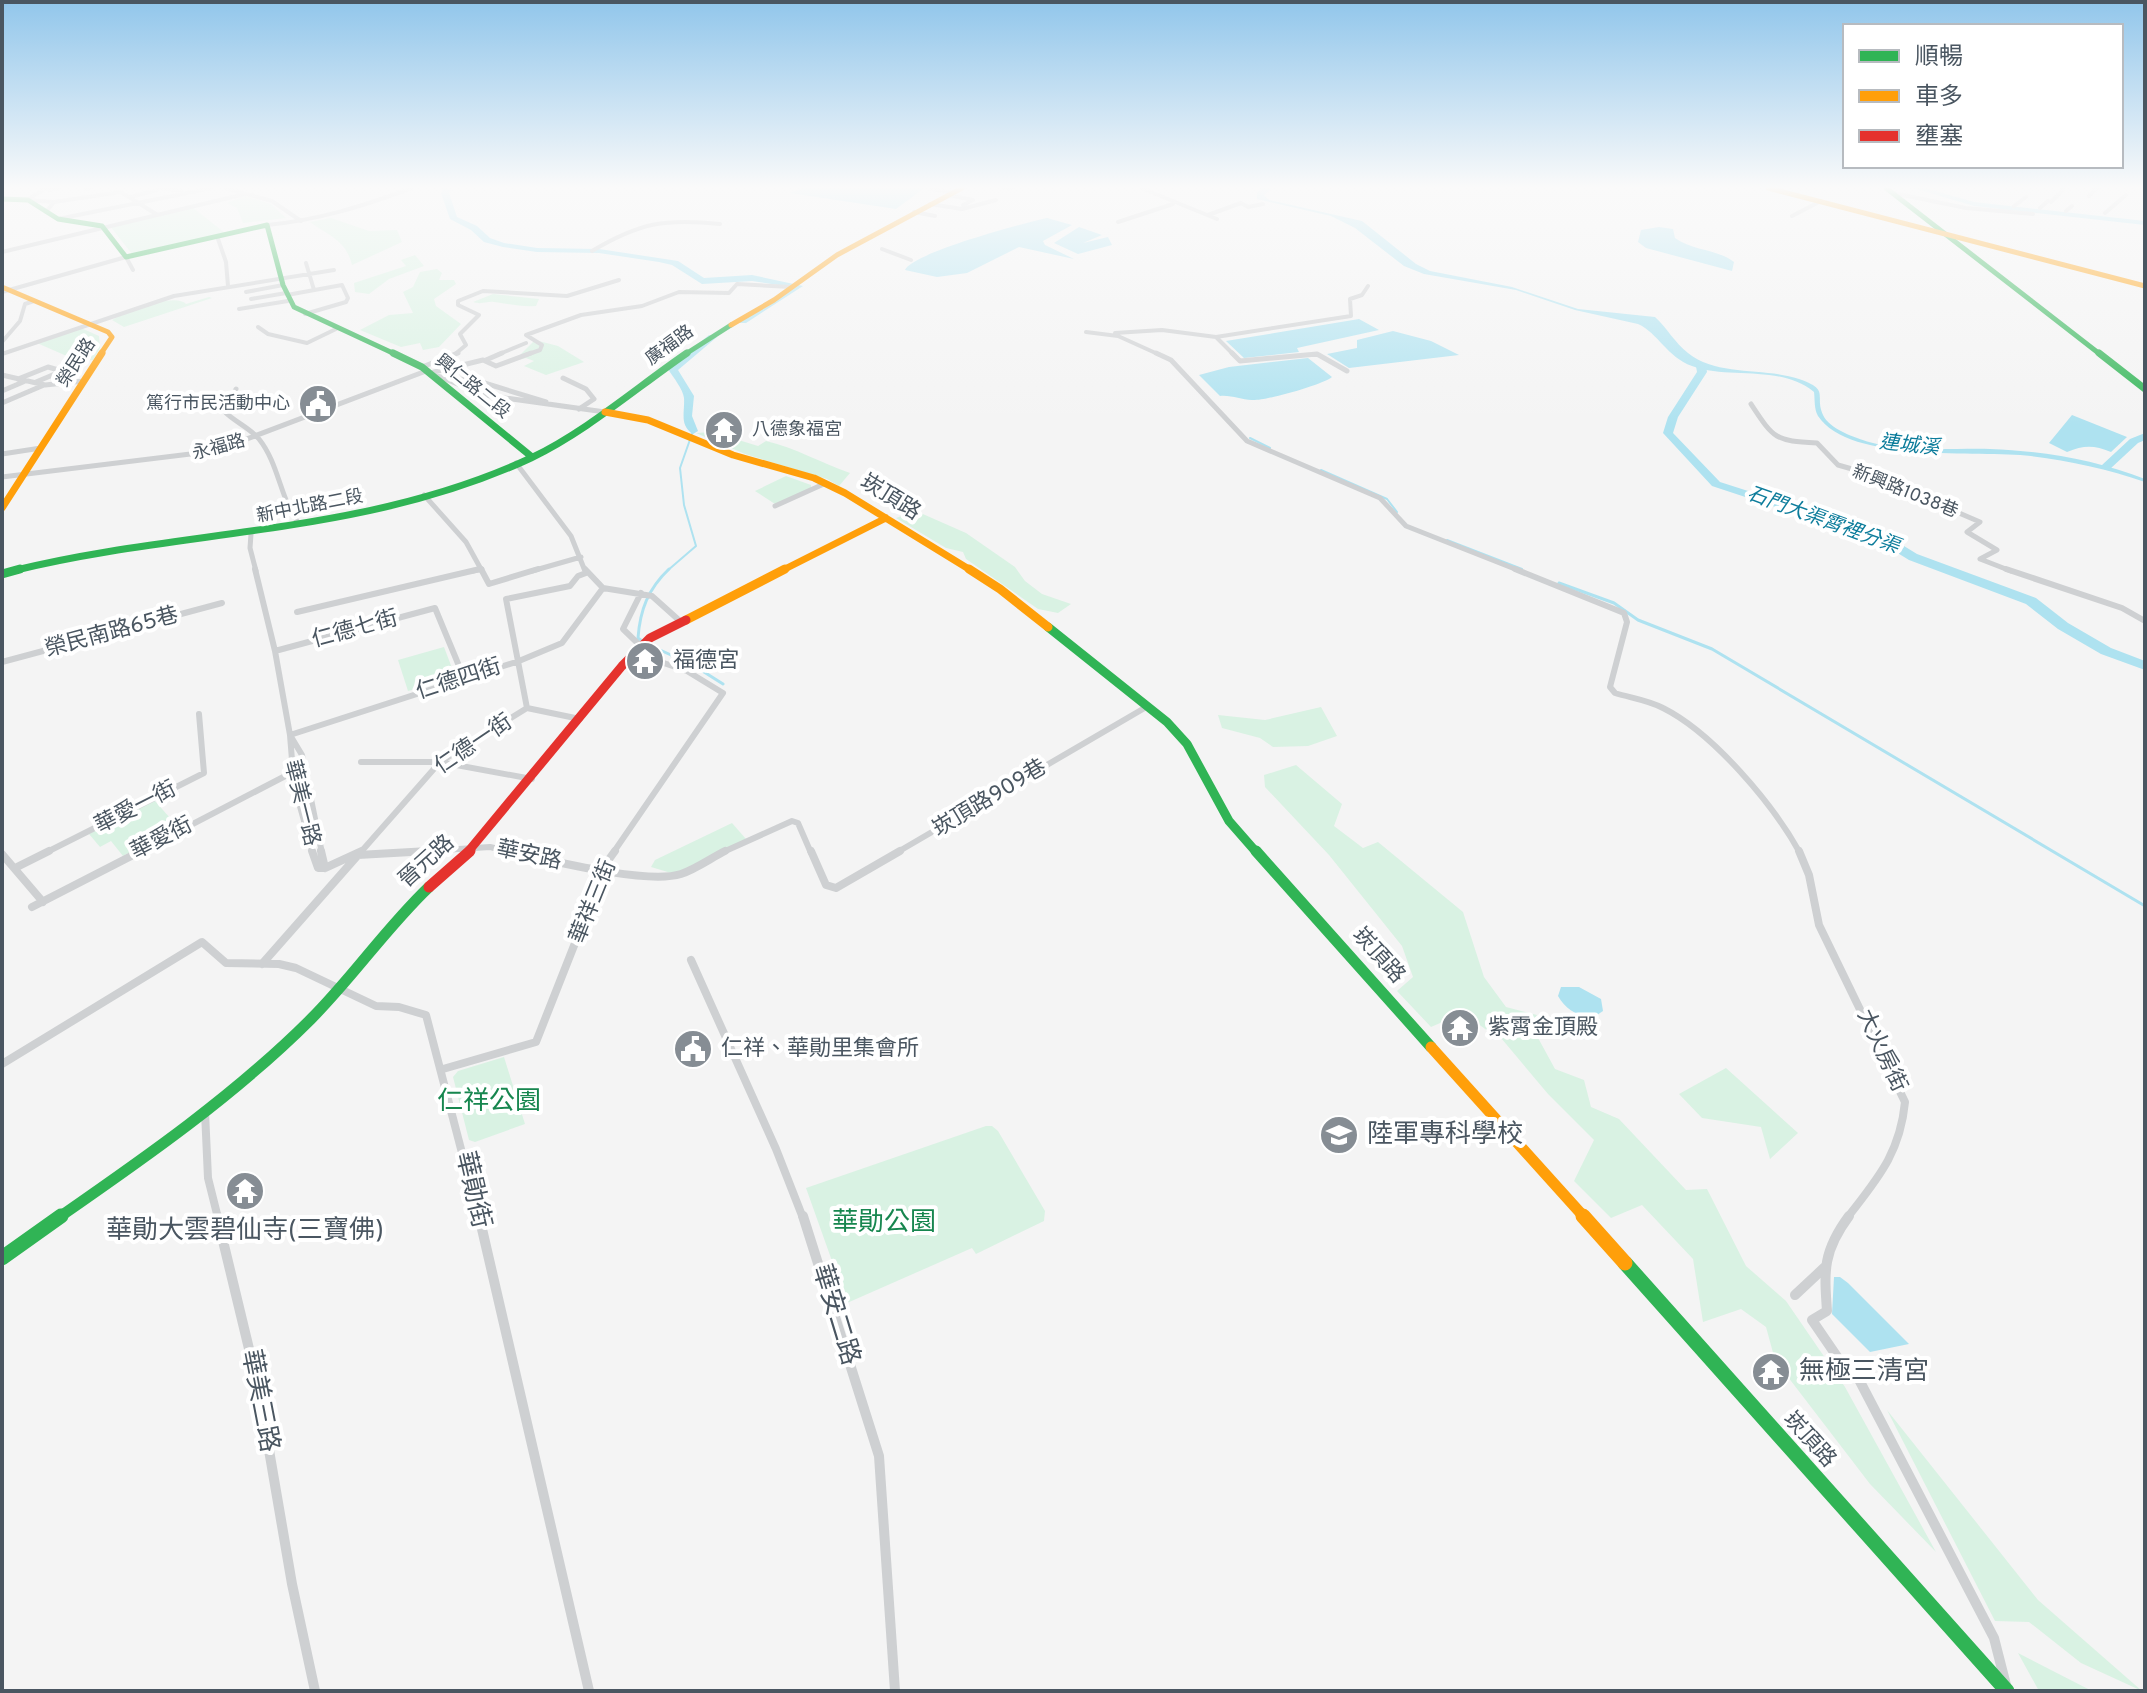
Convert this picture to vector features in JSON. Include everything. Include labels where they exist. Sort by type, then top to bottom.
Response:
[{"type":"street","points":[[4,290],[89,267]]},
{"type":"street","points":[[226,267],[228,286]]},
{"type":"street","points":[[279,267],[285,290]]},
{"type":"street","points":[[307,267],[314,290]]},
{"type":"street","name":"廣福路","points":[[605,412],[714,335],[820,267]]},
{"type":"street","points":[[1987,267],[2145,389]]},
{"type":"street","points":[[2072,267],[2145,286]]},
{"type":"street","points":[[239,309],[285,290],[309,274],[334,270]]},
{"type":"street","points":[[321,272],[326,288]]},
{"type":"street","points":[[426,370],[457,354],[466,345],[460,334],[479,315],[458,305],[458,301],[483,291],[567,296],[619,280]]},
{"type":"street","points":[[483,360],[496,366],[540,350],[542,345],[526,335],[581,315],[659,300],[687,290],[729,293],[737,284],[791,287]]},
{"type":"street","points":[[246,292],[314,290],[342,285],[348,298],[346,302],[304,314]]},
{"type":"street","points":[[2,354],[159,300],[228,286],[285,290]]},
{"type":"street","points":[[1086,332],[1108,334],[1162,330],[1216,337],[1351,316],[1350,299],[1362,295],[1368,286]]},
{"type":"street","name":"榮民路","points":[[2,508],[112,337],[108,332],[4,290]]},
{"type":"street","points":[[251,299],[285,290]]},
{"type":"street","name":"興仁路二段","points":[[285,290],[304,314],[426,370],[532,457]]},
{"type":"street","points":[[14,349],[2,342],[22,315],[25,304],[34,301]]},
{"type":"street","points":[[258,327],[268,334],[307,343],[336,329]]},
{"type":"street","name":"大火房街","points":[[1108,334],[1132,341],[1171,360],[1247,441],[1380,498],[1406,526],[1628,617],[1610,687],[1615,693],[1663,707],[1678,715],[1738,774],[1787,831],[1804,858],[1819,925],[1905,1102],[1905,1122],[1887,1168],[1830,1245],[1827,1311],[1812,1320],[1838,1358],[1855,1372],[1870,1400],[1994,1638],[2008,1691]]},
{"type":"street","points":[[1216,337],[1219,344],[1240,361],[1317,354],[1347,371]]},
{"type":"street","points":[[426,370],[483,360],[526,343]]},
{"type":"street","points":[[18,379],[48,367],[62,371],[34,383]]},
{"type":"street","points":[[426,370],[484,395],[605,412]]},
{"type":"street","name":"永福路","points":[[2,477],[190,456],[258,437],[426,370]]},
{"type":"street","points":[[5,376],[45,385],[84,381]]},
{"type":"street","points":[[446,378],[478,381],[555,406]]},
{"type":"street","points":[[563,378],[586,389],[594,399],[579,409]]},
{"type":"street","points":[[2,391],[25,381]]},
{"type":"street","points":[[2,403],[45,385]]},
{"type":"street","points":[[236,389],[225,412],[236,424],[258,437],[287,508],[299,524]]},
{"type":"street","name":"新興路1038巷","points":[[1751,404],[1765,425],[1783,441],[1817,443],[1842,466],[1866,473],[1980,522],[1967,532],[1997,550],[1980,559],[2043,584],[2116,606],[2145,621]]},
{"type":"street","name":"崁頂路","points":[[605,412],[648,420],[733,455],[826,483],[1021,604],[1148,706],[1187,744],[1229,821],[2008,1691]]},
{"type":"street","name":"新中北路二段","points":[[2,574],[45,562],[251,534],[366,513],[532,457],[605,412]]},
{"type":"street","points":[[2,454],[41,448]]},
{"type":"street","points":[[516,463],[571,536],[586,573],[603,588],[652,596],[681,622]]},
{"type":"street","points":[[775,506],[826,483]]},
{"type":"street","points":[[424,495],[466,542],[489,584],[581,557]]},
{"type":"street","name":"晉元路","points":[[2,1258],[205,1112],[311,1019],[408,906],[475,846],[639,647],[681,622],[886,518]]},
{"type":"street","name":"華美一路","points":[[251,534],[250,548],[275,651],[290,735],[288,755],[318,868],[325,868],[302,755],[290,735]]},
{"type":"street","points":[[297,612],[411,588],[482,569]]},
{"type":"street","points":[[580,719],[527,708],[506,599],[570,586],[578,576],[586,573]]},
{"type":"street","name":"仁德四街","points":[[290,735],[519,661],[562,643],[603,588]]},
{"type":"street","points":[[639,647],[623,629],[641,593]]},
{"type":"street","name":"榮民南路65巷","points":[[2,662],[222,603]]},
{"type":"street","name":"仁德七街","points":[[275,651],[435,608],[464,678]]},
{"type":"street","name":"華祥三街","points":[[443,1069],[536,1042],[607,862],[723,693],[687,671],[655,660],[639,647]]},
{"type":"street","name":"崁頂路909巷","points":[[679,875],[755,835],[792,821],[798,823],[830,889],[870,871],[1148,706]]},
{"type":"street","name":"仁德一街","points":[[262,964],[440,762],[527,708]]},
{"type":"street","name":"華愛一街","points":[[15,868],[204,773],[199,714]]},
{"type":"street","points":[[361,762],[440,762],[532,779]]},
{"type":"street","name":"華愛街","points":[[32,907],[293,772]]},
{"type":"street","name":"仁德一街","points":[[325,868],[358,855],[475,846]]},
{"type":"street","name":"華安路","points":[[475,846],[642,875],[679,875]]},
{"type":"street","points":[[2,854],[43,902]]},
{"type":"street","name":"華勛街","points":[[2,1064],[202,942],[226,963],[296,968],[376,1006],[399,1007],[426,1015],[443,1069],[589,1691]]},
{"type":"street","name":"華安二路","points":[[691,960],[776,1149],[813,1243],[879,1456],[895,1691]]},
{"type":"street","name":"華美三路","points":[[205,1112],[208,1178],[258,1386],[292,1584],[315,1691]]},
{"type":"street","points":[[1795,1295],[1827,1266]]},
{"type":"green space","points":[[403,267],[421,267],[389,279],[369,294],[355,292],[354,283]]},
{"type":"green space","points":[[437,269],[442,273],[439,280],[454,280],[456,284],[434,299],[436,306],[461,324],[439,347],[423,350],[420,343],[401,347],[360,330],[389,315],[413,313],[403,292],[413,287],[420,272]]},
{"type":"green space","points":[[493,294],[539,299],[536,306],[473,302]]},
{"type":"green space","points":[[212,298],[124,327],[112,320],[162,301],[186,304]]},
{"type":"green space","points":[[81,328],[99,336],[100,348],[93,360],[78,361],[37,343]]},
{"type":"green space","points":[[535,340],[558,346],[584,362],[546,375],[524,366],[534,361],[526,358],[514,361]]},
{"type":"green space","points":[[696,433],[733,434],[732,438],[758,446],[766,441],[777,444],[850,473],[839,486],[827,479],[745,454]]},
{"type":"green space","points":[[786,476],[811,485],[811,488],[775,504],[755,491]]},
{"type":"green space","points":[[916,511],[966,533],[1015,567],[1025,581],[1042,594],[1071,604],[1058,613],[1038,609],[966,559],[963,552],[946,548],[896,518]]},
{"type":"green space","points":[[444,647],[455,676],[453,679],[408,691],[398,660]]},
{"type":"green space","points":[[1321,707],[1337,736],[1308,746],[1273,747],[1260,738],[1222,728],[1218,715],[1265,720]]},
{"type":"green space","points":[[1296,765],[1342,804],[1334,826],[1363,848],[1378,842],[1463,912],[1484,977],[1506,1007],[1537,1015],[1531,1025],[1555,1069],[1584,1080],[1591,1107],[1619,1119],[1686,1190],[1707,1189],[1746,1266],[1786,1301],[1845,1387],[1936,1552],[1870,1484],[1775,1360],[1766,1327],[1741,1309],[1703,1322],[1693,1259],[1642,1205],[1611,1218],[1574,1181],[1594,1140],[1548,1094],[1496,1032],[1488,1031],[1463,1013],[1431,1027],[1397,991],[1413,977],[1402,946],[1329,855],[1265,787],[1264,775]]},
{"type":"green space","points":[[155,801],[178,827],[123,856],[111,841],[100,847],[89,834]]},
{"type":"green space","points":[[732,823],[746,839],[682,871],[671,873],[651,867],[655,860]]},
{"type":"green space","name":"仁祥公園","points":[[504,1057],[525,1124],[475,1142],[469,1140],[453,1077],[458,1071]]},
{"type":"green space","points":[[1726,1068],[1798,1133],[1770,1159],[1761,1127],[1702,1118],[1679,1094]]},
{"type":"green space","name":"華勛公園","points":[[986,1126],[998,1131],[1045,1211],[1044,1221],[976,1254],[972,1248],[847,1303],[806,1188]]},
{"type":"green space","points":[[1887,1410],[2038,1600],[2142,1691],[2081,1663],[2029,1622],[1995,1621]]},
{"type":"green space","points":[[2018,1653],[2092,1691],[2039,1691]]},
{"type":"water","points":[[908,267],[979,267],[967,273],[937,277],[905,270]]},
{"type":"water","points":[[1407,267],[1422,267],[1512,287],[1578,309],[1655,317],[1683,349],[1700,361],[1727,369],[1785,375],[1815,386],[1826,420],[1843,432],[1864,440],[1914,449],[1990,449],[2049,454],[2108,467],[2145,479],[2145,482],[2103,469],[2046,458],[1917,452],[1857,442],[1834,431],[1818,416],[1814,392],[1801,383],[1771,375],[1723,372],[1692,366],[1676,357],[1638,324],[1575,310],[1516,290],[1424,274]]},
{"type":"water","points":[[1359,319],[1379,330],[1297,348],[1299,352],[1244,358],[1226,341]]},
{"type":"water","points":[[1393,331],[1431,341],[1459,355],[1349,368],[1327,354],[1357,348],[1357,340]]},
{"type":"water","points":[[1308,358],[1332,377],[1306,388],[1259,400],[1220,396],[1199,375],[1229,367]]},
{"type":"water","points":[[2072,415],[2127,437],[2111,452],[2089,447],[2067,452],[2049,443]]},
{"type":"water","points":[[1561,987],[1579,987],[1601,999],[1603,1011],[1591,1019],[1572,1011],[1558,996]]},
{"type":"water","points":[[1834,1277],[1848,1283],[1909,1344],[1870,1352],[1832,1314]]},
{"type":"waterway","points":[[681,267],[702,281],[752,278],[799,286],[743,321]]},
{"type":"waterway","points":[[693,431],[687,416],[689,396],[673,369],[712,337]]},
{"type":"waterway","name":"石門大渠霄裡分渠","points":[[1701,366],[1702,372],[1673,417],[1668,433],[1716,484],[1882,538],[1913,557],[2031,601],[2063,626],[2106,651],[2145,666]]},
{"type":"waterway","points":[[668,570],[696,546],[684,505],[680,468],[693,431]]},
{"type":"waterway","points":[[2106,467],[2134,441],[2145,436]]},
{"type":"waterway","points":[[1250,438],[1270,448]]},
{"type":"waterway","points":[[1321,470],[1387,499],[1397,512]]},
{"type":"waterway","points":[[1447,540],[1522,569]]},
{"type":"waterway","points":[[642,641],[638,638],[646,600],[668,570]]},
{"type":"waterway","points":[[1559,583],[1614,603],[1638,620],[1712,649],[2145,906]]},
{"type":"waterway","points":[[649,645],[693,665],[723,684]]},
{"type":"traffic: fast","points":[[278,267],[294,307],[422,367],[532,457]]},
{"type":"traffic: fast","points":[[1988,267],[2145,389]]},
{"type":"traffic: fast","points":[[2,574],[93,555],[319,522],[390,506],[460,484],[528,459],[546,449],[731,325]]},
{"type":"traffic: fast","points":[[1048,627],[1167,722],[1187,744],[1229,821],[1431,1047]]},
{"type":"traffic: fast","points":[[2,1258],[162,1145],[276,1053],[311,1019],[429,887]]},
{"type":"traffic: fast","points":[[1625,1263],[2007,1691]]},
{"type":"traffic: slow","points":[[731,325],[774,300],[820,267]]},
{"type":"traffic: slow","points":[[2072,267],[2145,286]]},
{"type":"traffic: slow","points":[[2,287],[108,332],[112,337],[2,508]]},
{"type":"traffic: slow","points":[[605,412],[648,420],[733,455],[814,478],[845,493],[1000,589],[1048,627]]},
{"type":"traffic: slow","points":[[686,620],[886,518]]},
{"type":"traffic: slow","points":[[1431,1047],[1625,1263]]},
{"type":"traffic: jam","points":[[429,887],[475,846],[622,666],[650,638],[686,620]]},
{"type":"place","name":"篤行市民活動中心","points":[[318,404]]},
{"type":"place","name":"八德象福宮","points":[[724,430]]},
{"type":"place","name":"福德宮","points":[[645,661]]},
{"type":"place","name":"紫霄金頂殿","points":[[1460,1028]]},
{"type":"place","name":"仁祥、華勛里集會所","points":[[693,1049]]},
{"type":"place","name":"陸軍專科學校","points":[[1339,1135]]},
{"type":"place","name":"華勛大雲碧仙寺(三寶佛)","points":[[245,1191]]},
{"type":"place","name":"無極三清宮","points":[[1771,1372]]},
{"type":"water label","name":"連城溪","points":[[1909,446]]}]
